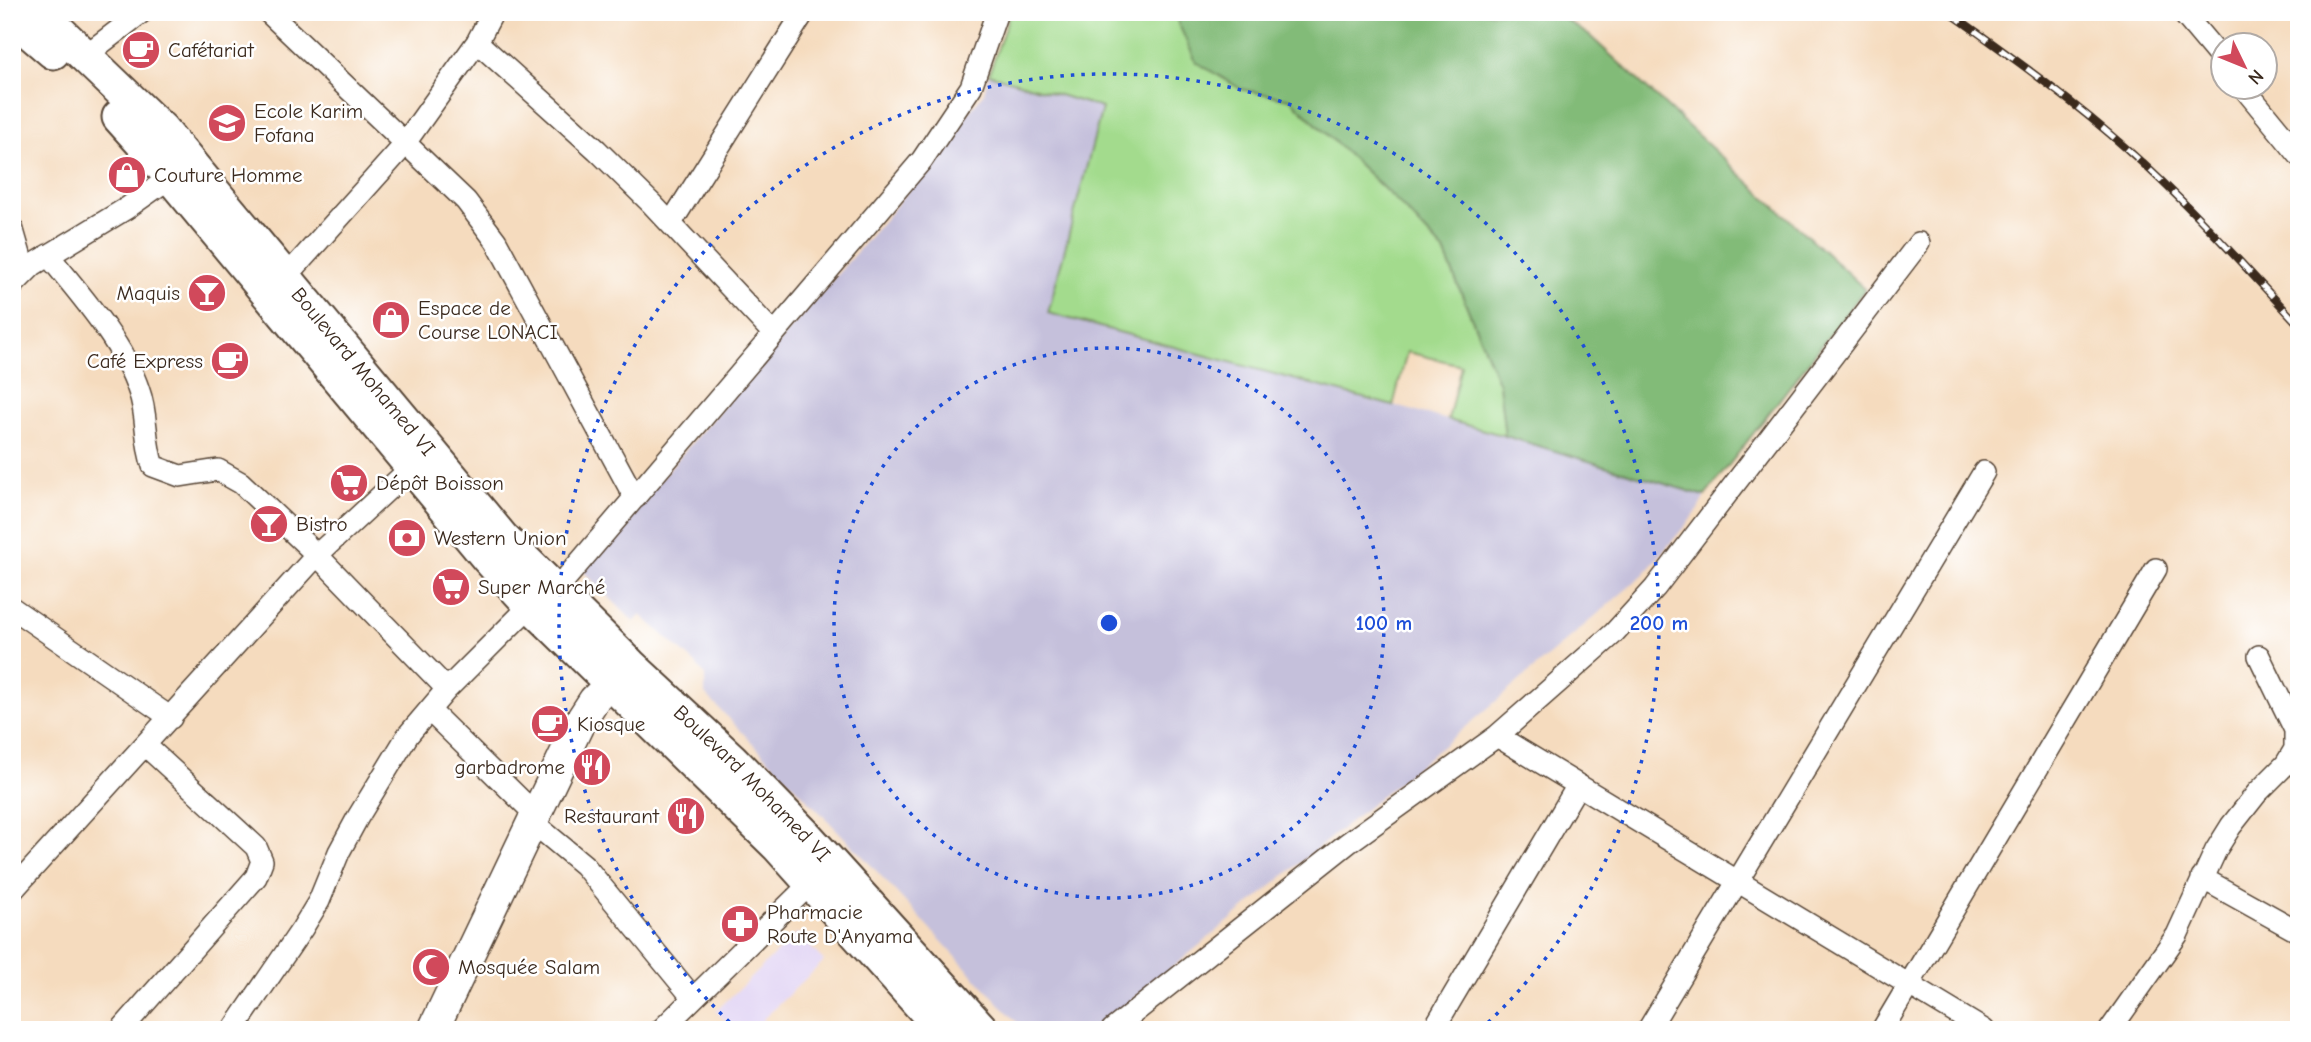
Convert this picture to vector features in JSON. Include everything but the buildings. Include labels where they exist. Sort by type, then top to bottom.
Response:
[{"type":"main road","name":"Boulevard Mohamed VI","points":[[39,12],[163,130],[503,539],[543,598]]},
{"type":"main road","name":"Boulevard Mohamed VI","points":[[12,17],[107,104],[171,177],[411,468],[620,674],[812,882],[943,1030]]},
{"type":"main road","name":"Boulevard Mohamed VI","points":[[620,674],[731,760],[806,836],[982,1030]]},
{"type":"street","points":[[86,55],[142,12]]},
{"type":"street","points":[[268,12],[466,201],[496,241],[635,498]]},
{"type":"street","points":[[286,276],[372,183],[405,142],[478,42],[493,12]]},
{"type":"street","points":[[671,223],[804,12]]},
{"type":"street","points":[[233,1030],[319,901],[339,852],[379,780],[408,736],[447,690],[543,598],[635,498],[922,160],[971,87],[997,12]]},
{"type":"street","points":[[2182,12],[2210,45]]},
{"type":"street","points":[[478,42],[597,150],[671,223],[774,334]]},
{"type":"street","points":[[2255,102],[2299,155]]},
{"type":"street","points":[[19,279],[48,255],[127,208],[171,177]]},
{"type":"street","points":[[12,227],[19,279]]},
{"type":"street","points":[[1112,1030],[1348,843],[1497,736],[1613,634],[1655,588],[1919,243]]},
{"type":"street","points":[[48,255],[90,306],[132,375],[140,392],[146,449],[153,466],[180,475],[218,470],[241,484],[317,555],[447,690]]},
{"type":"street","points":[[12,891],[317,555],[411,468]]},
{"type":"street","points":[[1648,1030],[1984,472]]},
{"type":"street","points":[[1882,1030],[2156,569]]},
{"type":"street","points":[[12,608],[171,718]]},
{"type":"street","points":[[2110,1030],[2177,935],[2202,878],[2231,826],[2257,793],[2286,764],[2295,749],[2295,730],[2259,656]]},
{"type":"street","points":[[433,1030],[581,720],[594,700],[620,674]]},
{"type":"street","points":[[429,710],[533,817],[584,865],[693,998]]},
{"type":"street","points":[[1497,736],[1984,1030]]},
{"type":"street","points":[[121,1030],[256,877],[262,861],[256,847],[146,746]]},
{"type":"street","points":[[1433,1030],[1578,785]]},
{"type":"street","points":[[2202,878],[2299,932]]},
{"type":"street","points":[[661,1030],[812,882]]},
{"type":"shaded area","points":[[989,74],[1103,108],[1049,313],[1448,420],[1705,496],[1696,513],[1644,574],[1473,721],[1096,1030],[1024,1030],[869,863],[705,694],[705,675],[695,663],[641,615],[634,622],[582,570],[892,211],[984,93]]},
{"type":"shaded area","points":[[797,933],[824,961],[762,1020],[770,1030],[735,1030],[716,1011]]},
{"type":"green space","points":[[1010,12],[1176,12],[1175,16],[1241,89],[1290,99],[1397,201],[1444,251],[1499,384],[1505,436],[1448,420],[1461,365],[1407,352],[1393,406],[1048,313],[1102,108],[989,74]]},
{"type":"green space","points":[[1176,12],[1554,12],[1590,36],[1865,289],[1705,496],[1505,436],[1499,384],[1444,251],[1397,201],[1290,99],[1241,89],[1196,62],[1175,16]]},
{"type":"railway","points":[[1949,12],[2062,95],[2127,149],[2193,213],[2299,325]]},
{"type":"place","name":"Cafétariat","points":[[141,50]]},
{"type":"place","name":"Ecole Karim Fofana","points":[[227,123]]},
{"type":"place","name":"Couture Homme","points":[[127,175]]},
{"type":"place","name":"Maquis","points":[[207,293]]},
{"type":"place","name":"Espace de Course LONACI","points":[[391,320]]},
{"type":"place","name":"Café Express","points":[[230,361]]},
{"type":"place","name":"Dépôt Boisson","points":[[349,483]]},
{"type":"place","name":"Bistro","points":[[269,524]]},
{"type":"place","name":"Western Union","points":[[407,538]]},
{"type":"place","name":"Super Marché","points":[[451,587]]},
{"type":"place","name":"Kiosque","points":[[550,724]]},
{"type":"place","name":"garbadrome","points":[[592,767]]},
{"type":"place","name":"Restaurant","points":[[686,816]]},
{"type":"place","name":"Pharmacie Route D'Anyama","points":[[740,924]]},
{"type":"place","name":"Mosquée Salam","points":[[431,967]]}]
